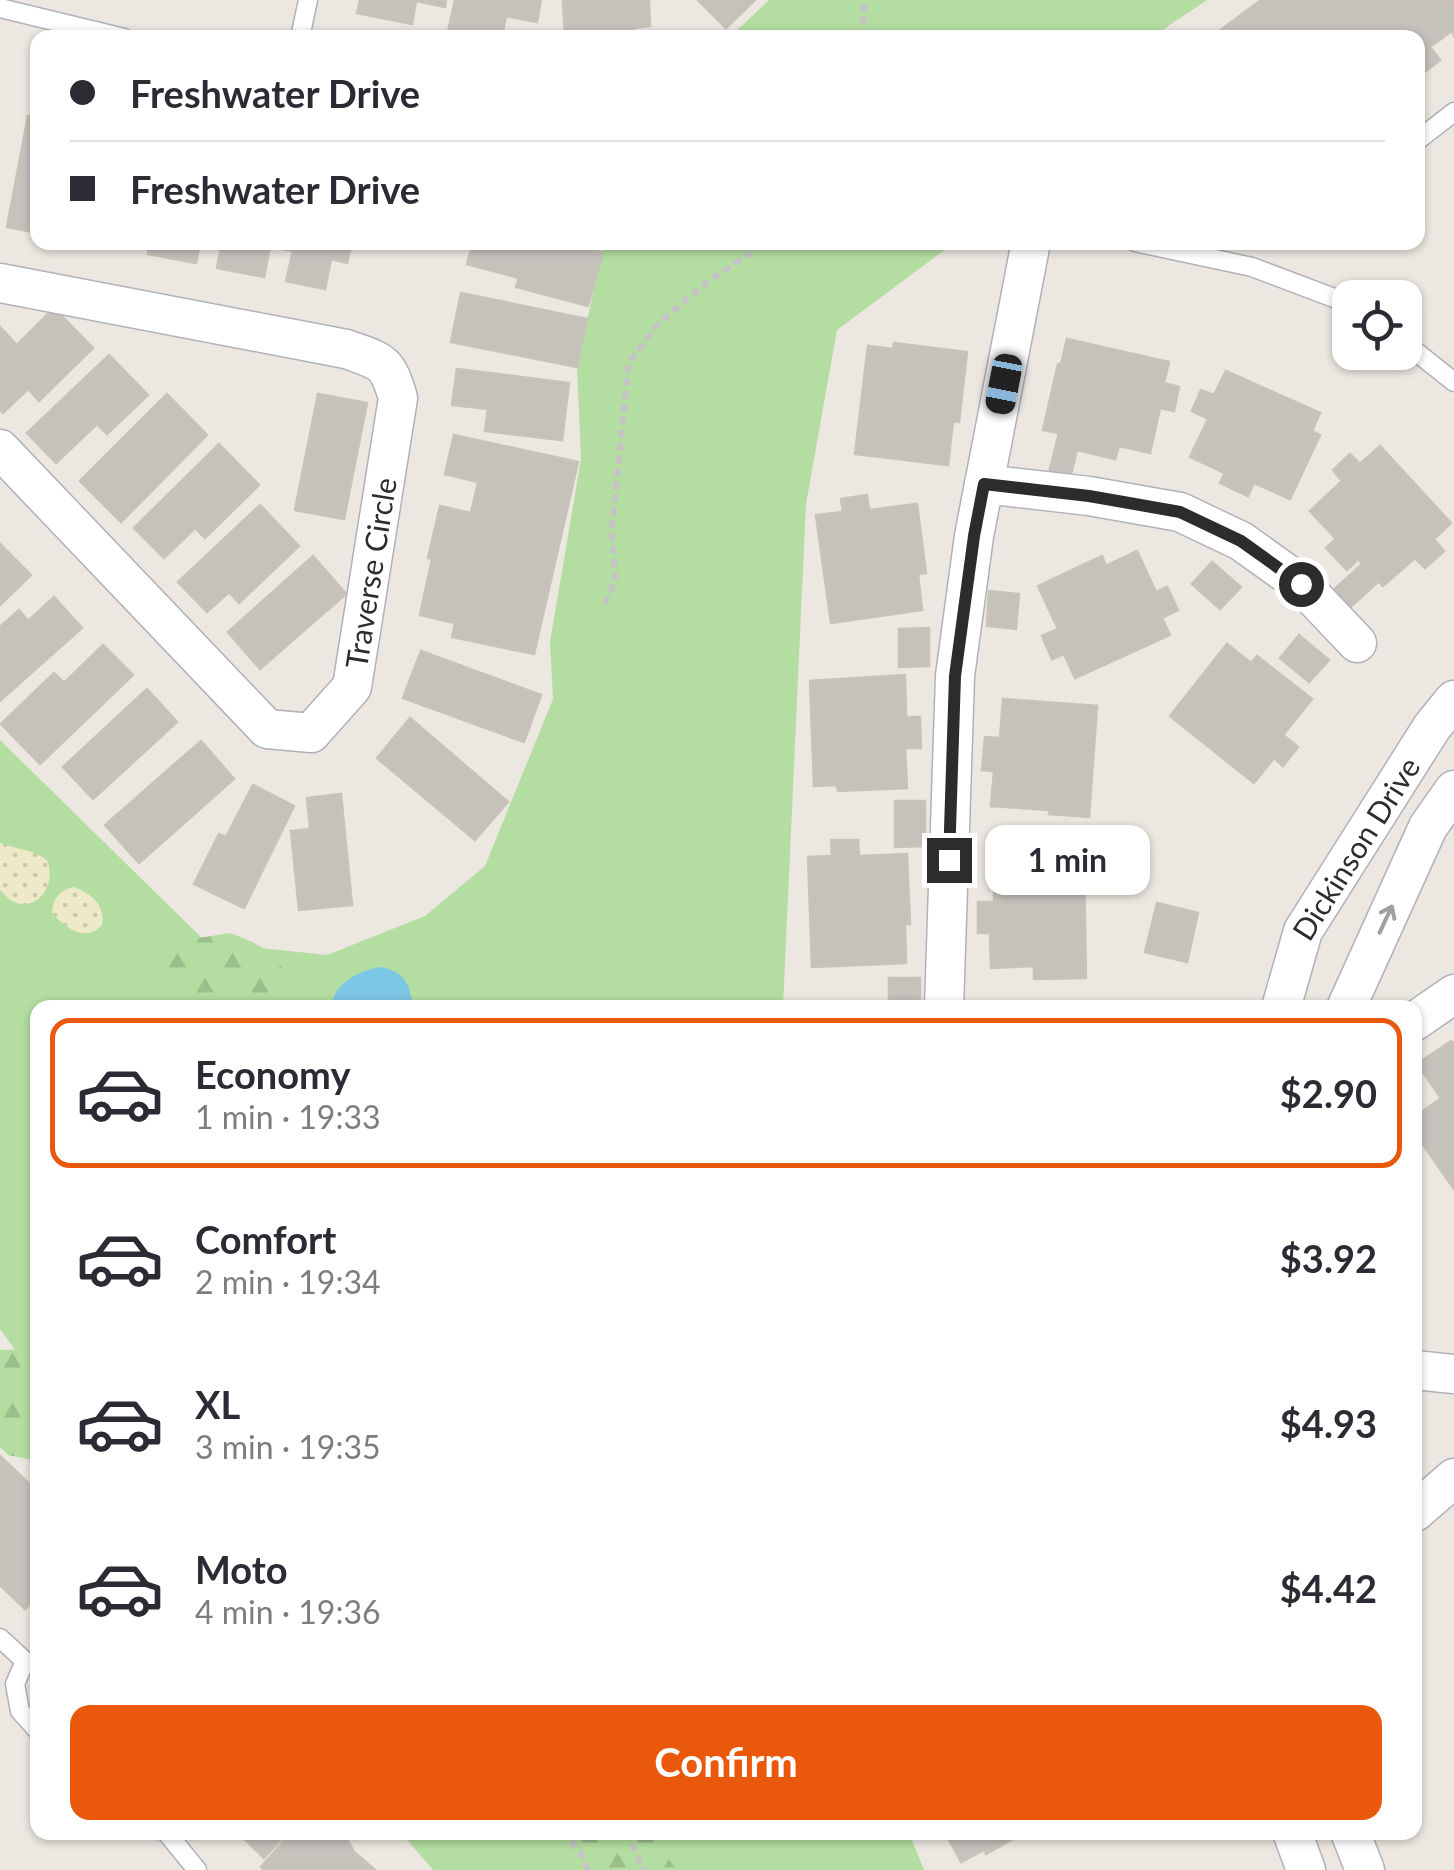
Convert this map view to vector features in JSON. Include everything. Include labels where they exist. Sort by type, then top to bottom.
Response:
[{"type":"street","points":[[944,1000],[955,676],[974,536],[1029,250]]},
{"type":"street","name":"Traverse Circle","points":[[0,282],[346,350],[377,360],[391,374],[398,398],[352,687],[311,733],[267,729],[0,450]]},
{"type":"street","points":[[984,484],[1180,512],[1241,541],[1301,584],[1357,642]]},
{"type":"street","name":"Dickinson Drive","points":[[1283,1000],[1303,930],[1432,726],[1454,700]]},
{"type":"street","name":"Dickinson Drive","points":[[1350,1000],[1428,827],[1454,790]]},
{"type":"street","points":[[1422,1016],[1454,994]]},
{"type":"street","points":[[1422,1371],[1454,1374]]},
{"type":"street","points":[[1422,1506],[1454,1478]]},
{"type":"street","points":[[1295,1840],[1306,1870]]},
{"type":"street","points":[[1353,1840],[1366,1870]]},
{"type":"lane","points":[[302,30],[308,0]]},
{"type":"lane","points":[[0,8],[91,30]]},
{"type":"lane","points":[[1425,135],[1454,112]]},
{"type":"lane","points":[[1172,250],[1252,267],[1332,297]]},
{"type":"lane","points":[[1422,357],[1454,382]]},
{"type":"lane","points":[[0,1638],[30,1657]]},
{"type":"lane","points":[[30,1660],[15,1684],[20,1712],[30,1723]]},
{"type":"lane","points":[[173,1840],[198,1870]]},
{"type":"path","points":[[863,30],[864,0]]},
{"type":"path","points":[[605,604],[615,581],[612,528],[629,362],[657,325],[707,282],[756,250]]},
{"type":"path","points":[[569,1840],[588,1870]]},
{"type":"path","points":[[631,1840],[644,1870]]},
{"type":"green space","points":[[769,0],[1207,0],[1162,30],[737,30]]},
{"type":"green space","points":[[602,250],[945,250],[837,330],[806,504],[783,1000],[30,1000],[30,1370],[0,1329],[0,740],[206,942],[327,955],[425,916],[485,866],[553,699],[550,642],[581,459],[577,367]]},
{"type":"green space","points":[[230,933],[266,950],[290,981],[282,1000],[172,1000],[161,968],[167,949],[192,939]]},
{"type":"green space","points":[[30,1349],[30,1460],[8,1455],[0,1447],[0,1350]]},
{"type":"green space","points":[[407,1840],[912,1840],[924,1870],[433,1870]]},
{"type":"green space","points":[[578,1840],[653,1840],[677,1870],[597,1870]]},
{"type":"sand","points":[[0,843],[47,860],[50,875],[42,896],[29,903],[18,903],[0,890]]},
{"type":"sand","points":[[73,887],[99,905],[102,925],[96,930],[76,931],[52,913],[58,896]]},
{"type":"water","points":[[381,967],[396,972],[405,980],[412,1000],[333,1000],[343,984],[364,971]]},
{"type":"building","points":[[360,0],[446,0],[445,7],[416,1],[412,24],[357,13]]},
{"type":"building","points":[[455,0],[541,0],[537,22],[506,16],[503,30],[448,30]]},
{"type":"building","points":[[563,0],[649,0],[650,26],[633,30],[565,30]]},
{"type":"building","points":[[698,0],[755,0],[726,28]]},
{"type":"building","points":[[1261,0],[1454,0],[1454,37],[1453,30],[1430,47],[1440,60],[1425,72],[1425,30],[1221,30]]},
{"type":"building","points":[[28,116],[30,116],[30,231],[7,227]]},
{"type":"building","points":[[149,250],[198,250],[196,263],[148,254]]},
{"type":"building","points":[[220,250],[269,250],[264,277],[217,268]]},
{"type":"building","points":[[288,250],[350,250],[347,263],[331,259],[325,289],[286,281],[293,251]]},
{"type":"building","points":[[471,250],[603,253],[588,306],[516,287],[519,278],[467,264]]},
{"type":"building","points":[[461,293],[587,319],[577,367],[451,342]]},
{"type":"building","points":[[54,308],[93,348],[39,401],[28,389],[3,413],[0,327],[17,345]]},
{"type":"building","points":[[1067,339],[1169,362],[1164,383],[1179,387],[1174,411],[1160,408],[1150,453],[1119,446],[1115,459],[1077,450],[1069,482],[1048,477],[1059,433],[1043,430]]},
{"type":"building","points":[[894,343],[967,352],[959,422],[953,421],[948,465],[855,454],[868,346],[893,349]]},
{"type":"building","points":[[109,355],[148,395],[107,434],[97,424],[56,463],[27,433]]},
{"type":"building","points":[[457,369],[569,383],[562,440],[485,431],[488,409],[452,405]]},
{"type":"building","points":[[1226,371],[1320,413],[1312,431],[1320,435],[1290,499],[1254,483],[1248,496],[1220,483],[1225,473],[1190,457],[1208,419],[1192,411],[1201,390],[1214,395]]},
{"type":"building","points":[[167,394],[207,435],[121,522],[80,481]]},
{"type":"building","points":[[318,394],[367,403],[344,519],[295,510]]},
{"type":"building","points":[[454,435],[578,462],[534,654],[452,637],[455,623],[420,615],[440,506],[471,513],[478,482],[445,474]]},
{"type":"building","points":[[219,444],[259,485],[205,538],[195,528],[164,558],[134,528]]},
{"type":"building","points":[[1380,446],[1451,523],[1434,539],[1444,551],[1425,568],[1415,558],[1383,586],[1358,559],[1347,570],[1326,548],[1336,539],[1310,511],[1342,481],[1333,470],[1350,454],[1360,464]]},
{"type":"building","points":[[867,495],[869,510],[917,504],[926,573],[918,574],[922,610],[831,623],[816,515],[843,512],[841,499]]},
{"type":"building","points":[[260,505],[299,546],[239,603],[229,592],[207,612],[178,582]]},
{"type":"building","points":[[0,544],[31,575],[0,605]]},
{"type":"building","points":[[1137,551],[1156,592],[1167,587],[1178,610],[1162,618],[1170,635],[1075,678],[1064,654],[1052,659],[1042,636],[1058,629],[1038,586],[1102,556],[1106,566]]},
{"type":"building","points":[[313,556],[346,594],[260,669],[228,632]]},
{"type":"building","points":[[1212,562],[1241,587],[1220,609],[1192,584]]},
{"type":"building","points":[[1361,565],[1377,583],[1345,612],[1328,595]]},
{"type":"building","points":[[989,591],[1019,594],[1016,629],[987,626]]},
{"type":"building","points":[[54,597],[82,628],[1,700],[0,627],[19,610],[28,621]]},
{"type":"building","points":[[929,628],[929,666],[899,667],[899,629]]},
{"type":"building","points":[[1299,635],[1329,660],[1309,682],[1280,658]]},
{"type":"building","points":[[1227,644],[1251,663],[1257,656],[1312,699],[1283,735],[1298,747],[1283,766],[1274,758],[1254,783],[1170,716]]},
{"type":"building","points":[[103,645],[133,675],[40,764],[1,724],[54,673],[64,683]]},
{"type":"building","points":[[421,651],[541,695],[524,742],[403,698]]},
{"type":"building","points":[[905,675],[906,717],[920,717],[921,748],[905,748],[907,788],[838,791],[837,785],[814,786],[810,681]]},
{"type":"building","points":[[147,689],[177,722],[93,799],[63,767]]},
{"type":"building","points":[[1003,699],[1097,706],[1089,817],[991,806],[994,771],[982,770],[985,737],[1000,738]]},
{"type":"building","points":[[410,718],[508,802],[475,840],[377,758]]},
{"type":"building","points":[[201,741],[234,779],[139,863],[105,825]]},
{"type":"building","points":[[253,785],[294,806],[244,908],[194,884],[219,834],[226,837]]},
{"type":"building","points":[[341,794],[352,905],[299,910],[291,831],[310,829],[307,798]]},
{"type":"building","points":[[895,801],[925,801],[925,846],[895,847]]},
{"type":"building","points":[[831,840],[858,840],[859,856],[907,854],[910,924],[905,924],[906,963],[812,967],[808,857],[832,856]]},
{"type":"building","points":[[1062,860],[1062,866],[1084,866],[1086,978],[1034,979],[1034,966],[991,968],[990,933],[978,933],[978,902],[994,902],[994,862]]},
{"type":"building","points":[[1157,903],[1198,913],[1187,962],[1145,952]]},
{"type":"building","points":[[889,978],[920,978],[920,1000],[889,1000]]},
{"type":"building","points":[[1451,1041],[1454,1044],[1454,1189],[1422,1143],[1422,1112],[1441,1098],[1422,1071],[1422,1061]]},
{"type":"building","points":[[0,1456],[30,1484],[30,1604],[25,1609],[0,1585]]},
{"type":"building","points":[[245,1840],[281,1840],[264,1858]]},
{"type":"building","points":[[285,1840],[347,1840],[354,1852],[375,1870],[264,1870],[261,1867]]},
{"type":"building","points":[[949,1840],[1011,1840],[986,1854],[984,1850],[961,1862]]},
{"type":"route","points":[[949,860],[955,676],[984,484],[1180,512],[1241,541],[1301,584]]}]
